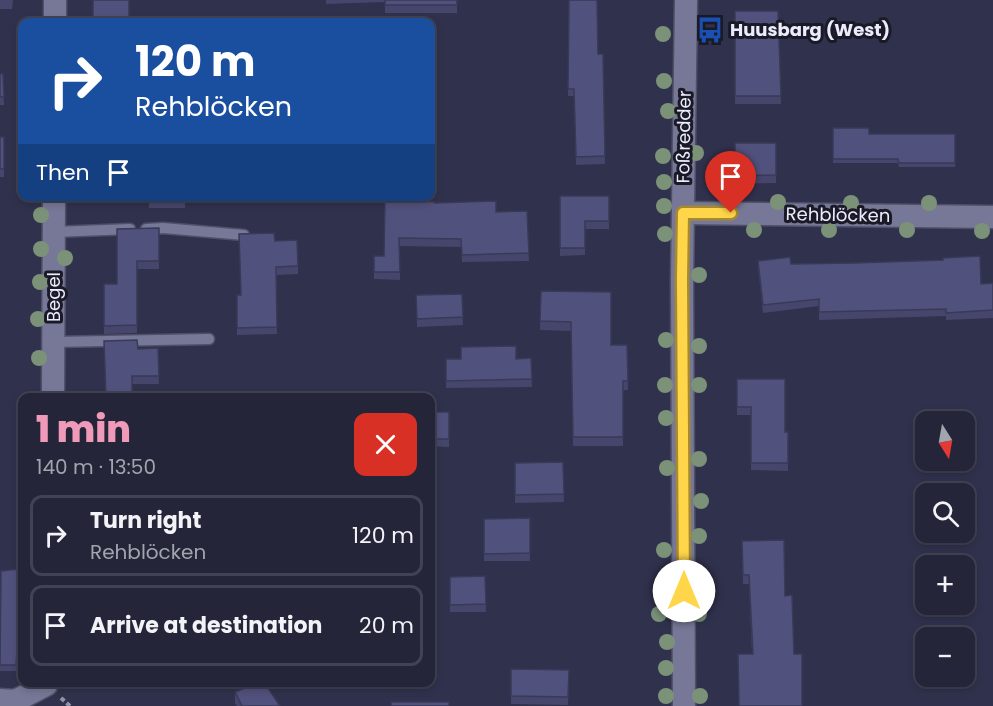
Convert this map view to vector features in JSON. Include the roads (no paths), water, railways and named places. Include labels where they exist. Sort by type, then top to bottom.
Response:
[{"type":"street","points":[[55,0],[55,18]]},
{"type":"street","name":"Foßredder","points":[[684,706],[682,279],[686,0]]},
{"type":"street","name":"Begel","points":[[53,393],[54,201]]},
{"type":"street","name":"Rehblöcken","points":[[683,213],[993,218]]},
{"type":"street","points":[[0,700],[15,701],[42,687]]},
{"type":"lane","points":[[54,232],[163,228],[244,235]]},
{"type":"lane","points":[[54,342],[209,339]]},
{"type":"place","name":"Huusbarg (West)","points":[[710,30]]}]
